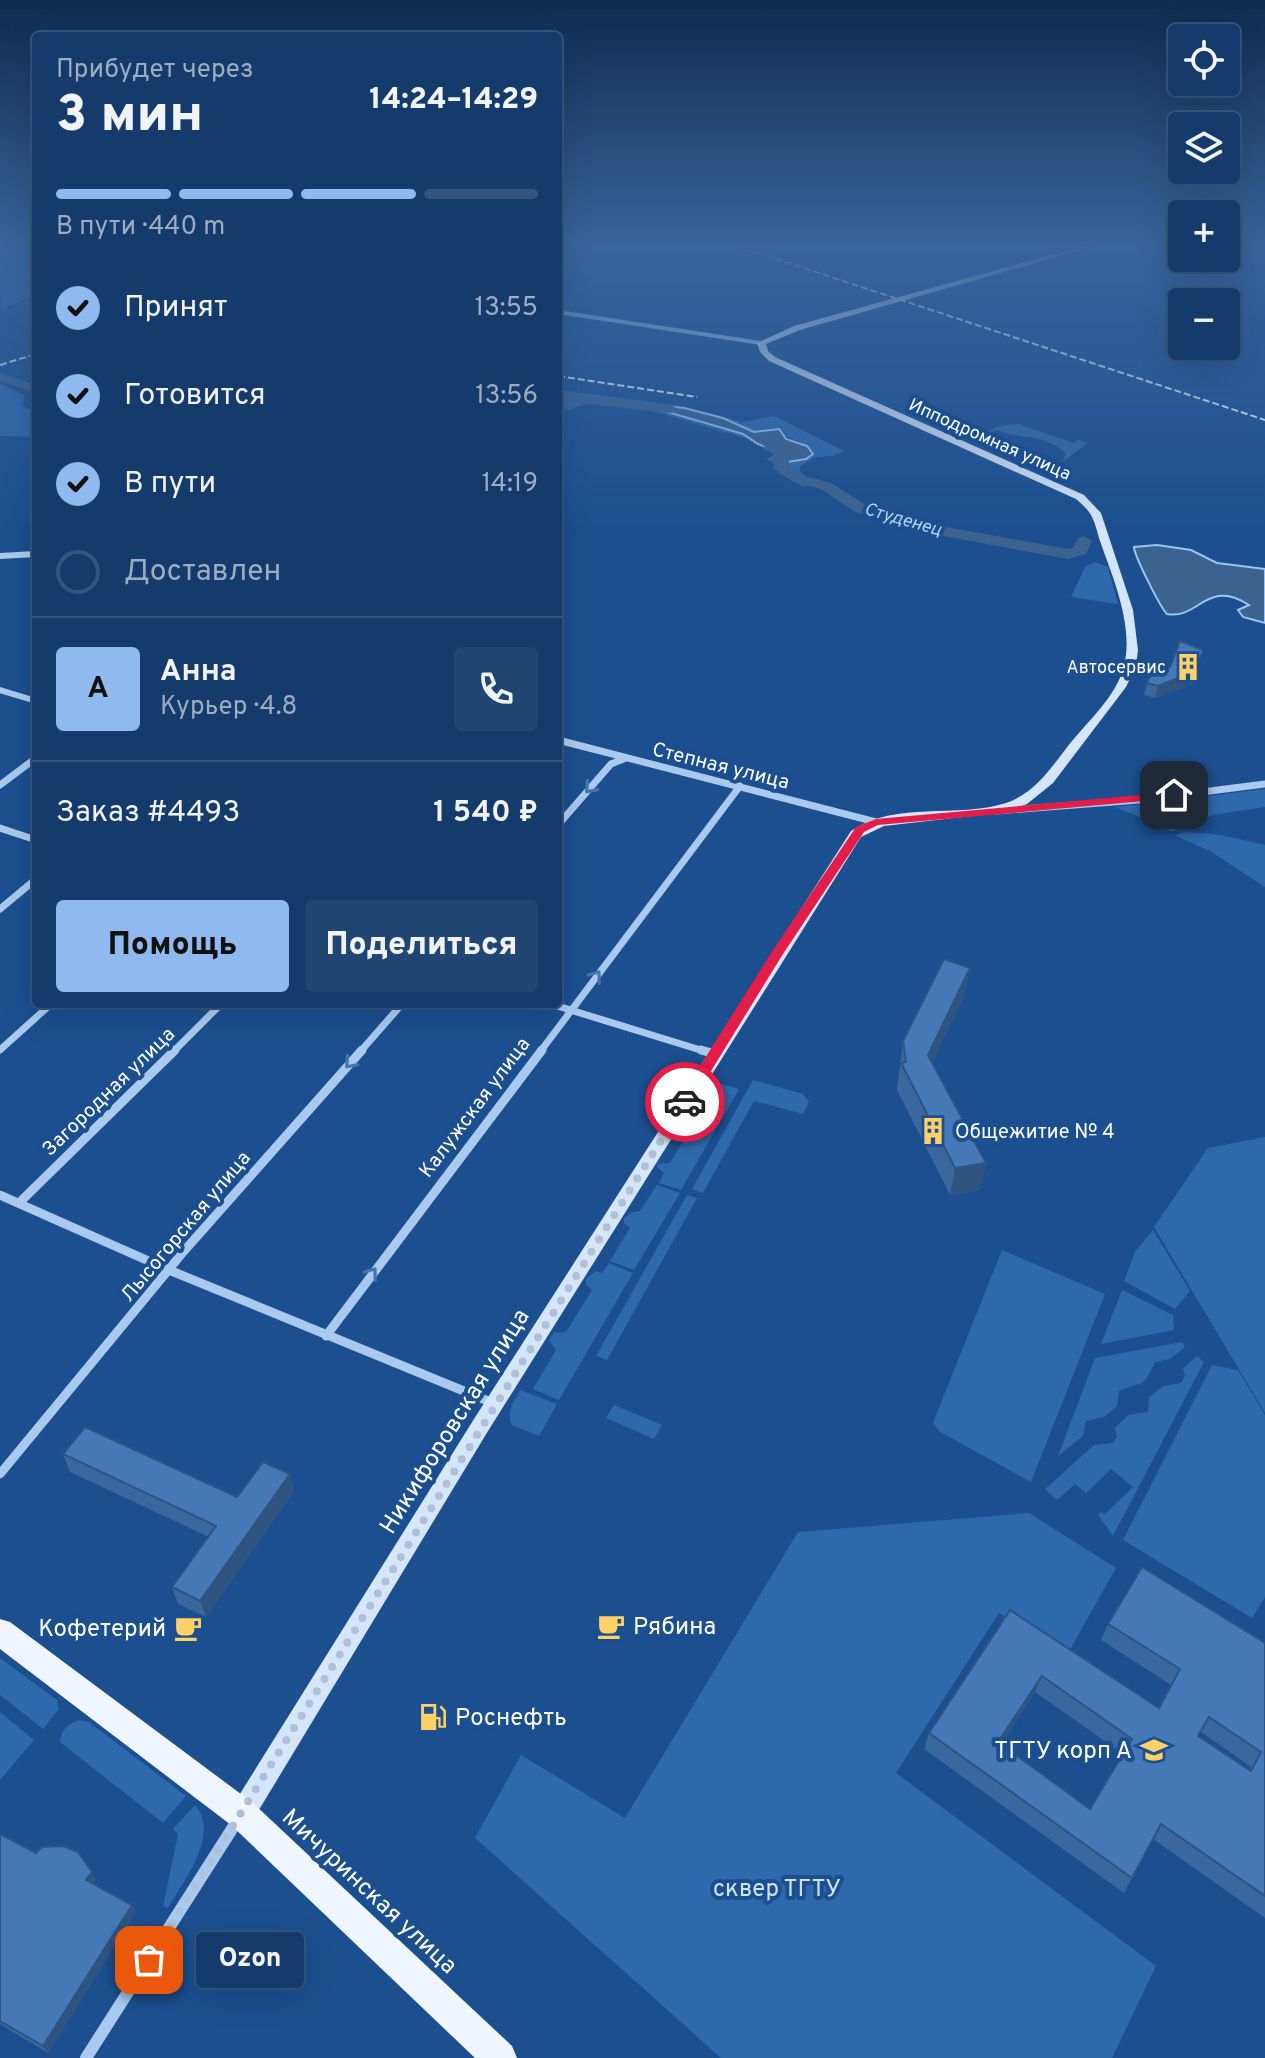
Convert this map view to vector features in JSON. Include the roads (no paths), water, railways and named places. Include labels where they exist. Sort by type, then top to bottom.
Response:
[{"type":"main road","points":[[761,343],[771,339]]},
{"type":"main road","name":"Ипподромная улица","points":[[761,343],[764,352],[772,359],[1045,480],[1080,497],[1092,507],[1124,596],[1131,645],[1130,666],[1121,684],[1043,788],[1020,803],[971,813]]},
{"type":"main road","points":[[876,822],[971,813]]},
{"type":"main road","name":"Никифоровская улица","points":[[242,1814],[715,1054],[856,834],[876,822]]},
{"type":"main road","name":"Мичуринская улица","points":[[0,1632],[242,1814],[500,2058]]},
{"type":"street","points":[[735,339],[761,343]]},
{"type":"street","points":[[0,556],[32,554]]},
{"type":"street","points":[[0,690],[32,700]]},
{"type":"street","name":"Степная улица","points":[[562,741],[876,822]]},
{"type":"street","points":[[562,820],[611,764],[627,758]]},
{"type":"street","points":[[0,785],[32,761]]},
{"type":"street","points":[[971,813],[1139,800],[1265,784]]},
{"type":"street","name":"Калужская улица","points":[[326,1336],[740,786]]},
{"type":"street","points":[[0,828],[32,839]]},
{"type":"street","points":[[0,909],[32,882]]},
{"type":"street","points":[[562,1007],[715,1054]]},
{"type":"street","points":[[0,1050],[47,1008]]},
{"type":"street","name":"Загородная улица","points":[[19,1203],[217,1008]]},
{"type":"street","name":"Лысогорская улица","points":[[0,1474],[169,1270],[398,1008]]},
{"type":"street","points":[[0,1195],[169,1270],[495,1404]]},
{"type":"street","name":"Никифоровская улица","points":[[86,2058],[242,1814]]},
{"type":"waterway","name":"Студенец","points":[[0,377],[32,388]]},
{"type":"waterway","name":"Студенец","points":[[562,397],[671,409]]},
{"type":"waterway","name":"Студенец","points":[[763,440],[781,451],[779,462],[784,470],[799,479],[826,486],[861,509],[904,518],[938,530],[1068,554],[1080,551],[1084,541]]},
{"type":"railway","points":[[1019,339],[1265,420]]},
{"type":"railway","points":[[0,365],[32,355]]},
{"type":"railway","points":[[562,377],[697,397]]},
{"type":"place","name":"Автосервис","points":[[1188,667]]},
{"type":"place","name":"Общежитие № 4","points":[[933,1131]]},
{"type":"place","name":"Рябина","points":[[611,1626]]},
{"type":"place","name":"Кофетерий","points":[[188,1628]]},
{"type":"place","name":"Роснефть","points":[[433,1717]]},
{"type":"place","name":"ТГТУ корп А","points":[[1154,1750]]},
{"type":"place","name":"Ozon","points":[[149,1960]]},
{"type":"park label","name":"сквер ТГТУ","points":[[777,1888]]}]
